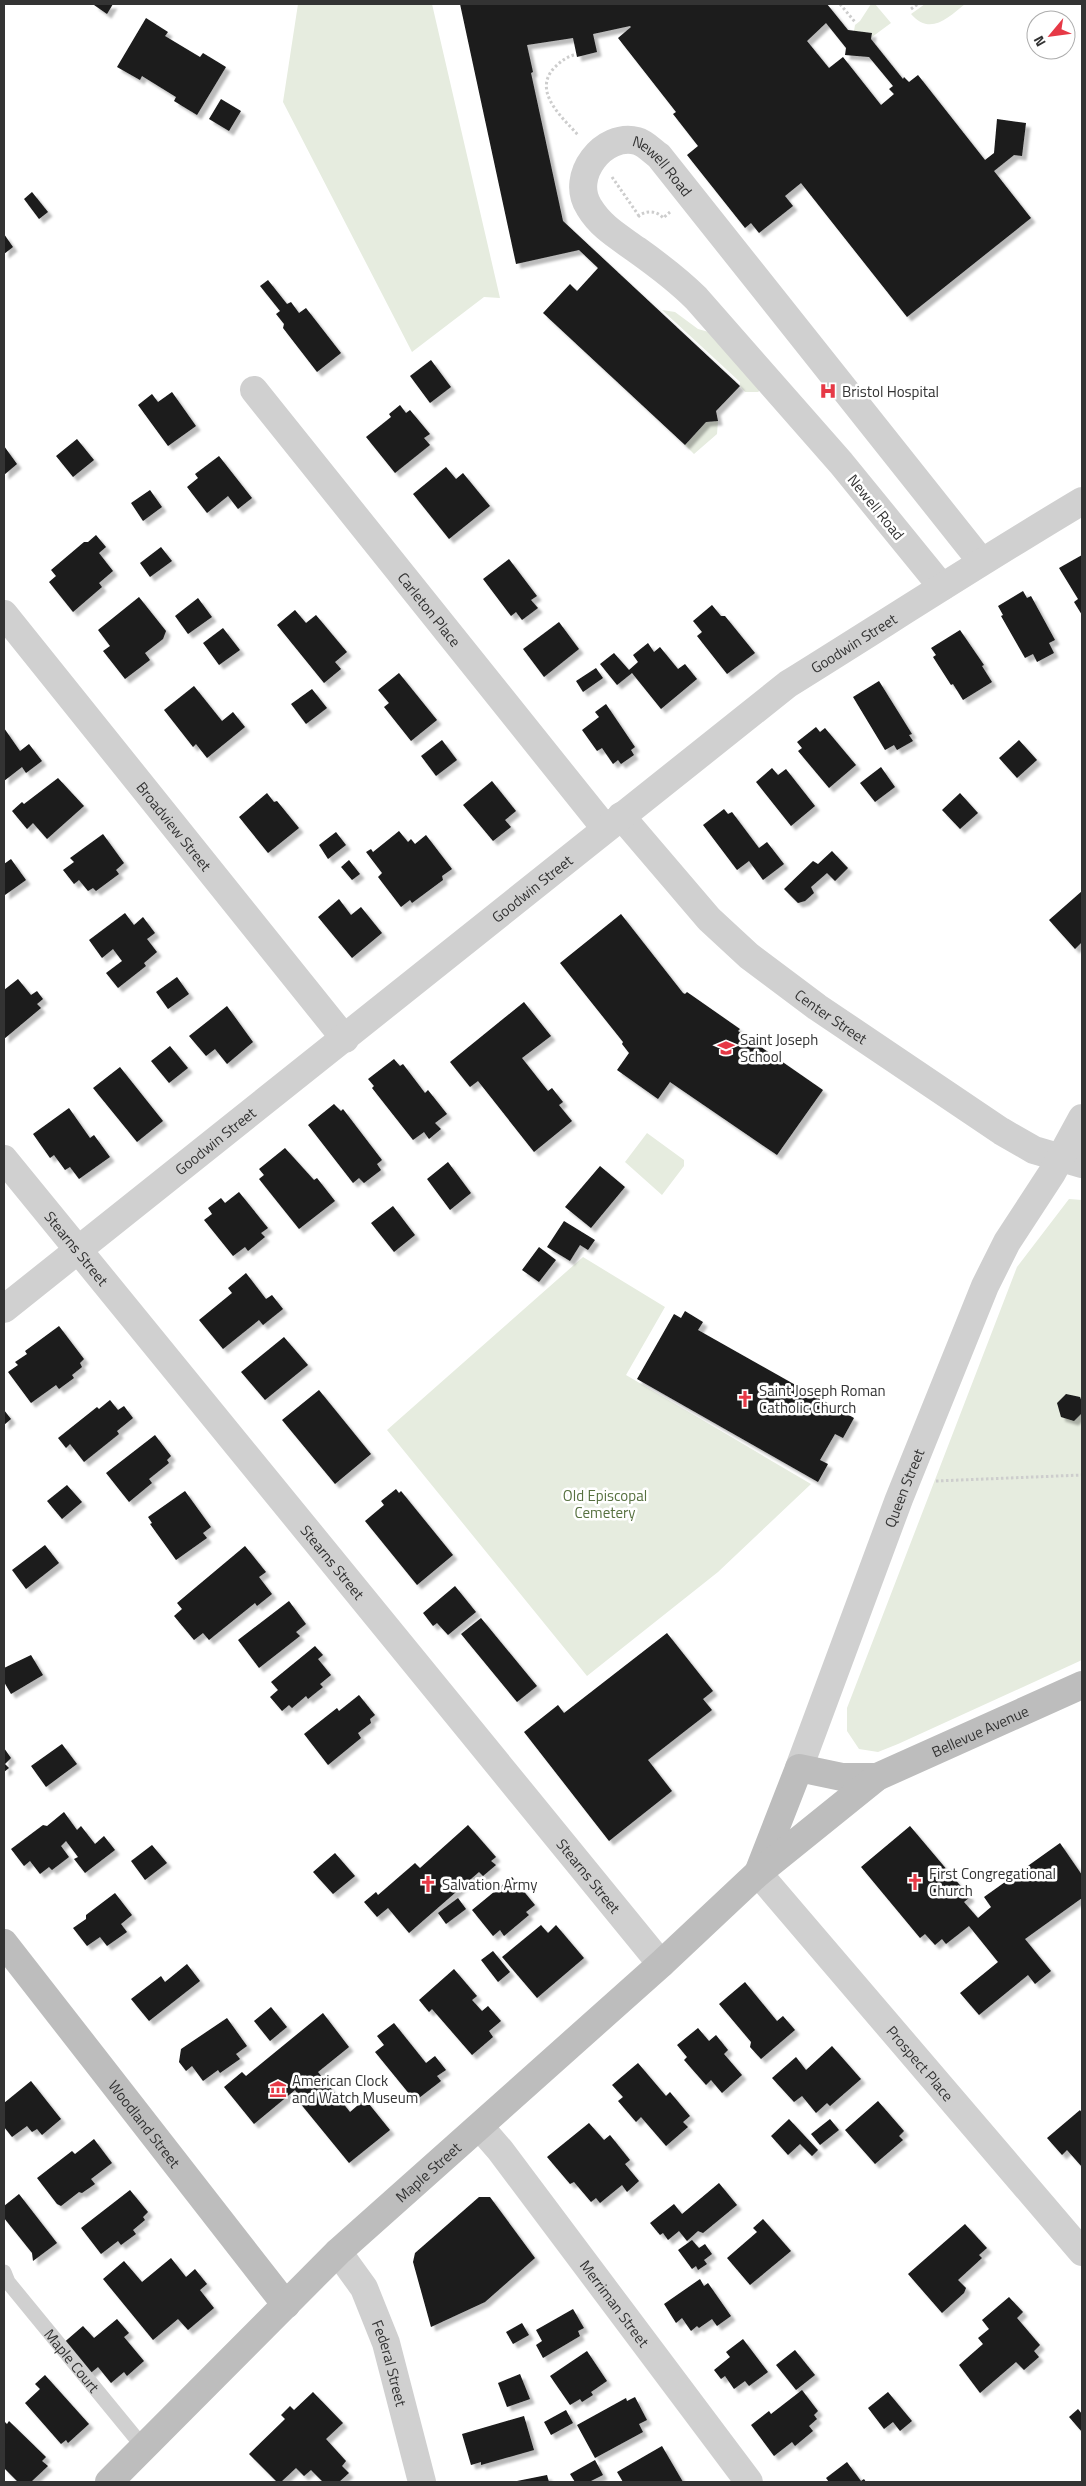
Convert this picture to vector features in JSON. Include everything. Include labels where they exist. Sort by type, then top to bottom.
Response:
[{"type":"street","name":"Newell Road","points":[[942,587],[841,463],[696,298],[675,278],[600,222],[584,198],[582,189],[582,178],[594,157],[612,145],[628,140],[639,141],[659,156],[981,561]]},
{"type":"street","name":"Carleton Place","points":[[254,390],[613,822]]},
{"type":"street","name":"Goodwin Street","points":[[4,1309],[788,684],[981,561],[1082,501]]},
{"type":"street","name":"Broadview Street","points":[[4,614],[345,1039]]},
{"type":"street","name":"Center Street","points":[[613,822],[709,919],[772,974],[995,1127],[1034,1150],[1071,1161]]},
{"type":"street","name":"Queen Street","points":[[758,1874],[905,1482],[995,1265],[1071,1161],[1082,1118]]},
{"type":"street","name":"Stearns Street","points":[[4,1159],[661,1964]]},
{"type":"street","name":"Bellevue Avenue","points":[[758,1874],[877,1777],[1082,1684]]},
{"type":"street","name":"Bellevue Avenue","points":[[799,1768],[842,1777],[877,1777]]},
{"type":"street","name":"Maple Street","points":[[109,2482],[338,2252],[480,2127],[758,1874]]},
{"type":"street","name":"Prospect Place","points":[[758,1874],[967,2114],[1082,2252]]},
{"type":"street","name":"Woodland Street","points":[[4,1942],[286,2305]]},
{"type":"street","name":"Merriman Street","points":[[480,2127],[500,2150],[749,2482]]},
{"type":"street","name":"Federal Street","points":[[338,2252],[364,2288],[386,2343],[422,2482]]},
{"type":"lane","name":"Maple Court","points":[[4,2272],[14,2290],[144,2448]]},
{"type":"path","points":[[840,4],[854,21],[857,17]]},
{"type":"path","points":[[911,9],[918,4]]},
{"type":"path","points":[[574,55],[561,62],[552,70],[547,82],[547,89],[553,107],[581,139]]},
{"type":"path","points":[[610,175],[639,216]]},
{"type":"path","points":[[635,221],[639,216],[651,212],[663,218],[673,210]]},
{"type":"path","points":[[905,1482],[1082,1475]]},
{"type":"green space","points":[[298,4],[432,4],[500,298],[484,297],[412,352],[283,102]]},
{"type":"green space","points":[[871,4],[875,4],[891,23],[872,37],[872,33],[854,31],[855,25],[860,21]]},
{"type":"green space","points":[[925,4],[965,4],[952,15],[939,22],[925,24],[911,14]]},
{"type":"green space","points":[[662,310],[675,312],[698,329],[748,343],[775,378],[758,392],[745,392],[740,386],[740,382]]},
{"type":"green space","points":[[718,421],[717,434],[694,454],[685,445],[706,422]]},
{"type":"green space","points":[[647,1133],[684,1160],[684,1166],[662,1195],[625,1162]]},
{"type":"green space","points":[[1069,1199],[1082,1200],[1082,1660],[878,1752],[859,1749],[847,1731],[847,1708],[1017,1267]]},
{"type":"green space","name":"Old Episcopal Cemetery","points":[[583,1257],[665,1307],[626,1375],[811,1484],[718,1572],[587,1676],[387,1430]]},
{"type":"building","points":[[95,4],[113,4],[107,14]]},
{"type":"building","points":[[460,4],[827,4],[848,30],[872,33],[871,39],[903,79],[904,77],[909,82],[918,75],[985,160],[994,153],[997,119],[1026,123],[1022,156],[1014,155],[994,171],[1031,218],[907,317],[801,183],[785,196],[793,206],[759,233],[751,223],[745,228],[687,155],[698,146],[673,114],[676,112],[618,38],[630,26],[593,34],[597,52],[577,57],[573,38],[527,45],[533,72],[531,73],[563,221],[740,386],[716,411],[718,421],[706,422],[685,445],[543,313],[570,284],[577,291],[598,268],[579,250],[516,264]],"holes":[[[826,23],[846,48],[845,55],[869,57],[893,86],[889,89],[894,94],[881,105],[843,57],[829,68],[807,41]]]},
{"type":"building","points":[[146,18],[168,32],[165,36],[200,57],[203,53],[226,67],[197,115],[174,101],[176,97],[142,76],[140,80],[117,67]]},
{"type":"building","points":[[221,99],[241,111],[229,131],[209,119]]},
{"type":"building","points":[[32,192],[48,212],[39,219],[24,199]]},
{"type":"building","points":[[4,234],[13,247],[4,254]]},
{"type":"building","points":[[268,280],[287,304],[291,302],[299,313],[306,308],[341,353],[317,372],[283,328],[284,324],[276,314],[280,311],[260,286]]},
{"type":"building","points":[[431,360],[451,387],[430,403],[410,376]]},
{"type":"building","points":[[172,392],[196,426],[168,446],[138,405],[152,394],[158,402]]},
{"type":"building","points":[[400,405],[406,413],[410,410],[430,434],[424,438],[430,445],[395,473],[366,437],[391,417],[389,414]]},
{"type":"building","points":[[77,439],[94,460],[73,477],[56,456]]},
{"type":"building","points":[[4,446],[17,464],[4,475]]},
{"type":"building","points":[[219,456],[252,498],[238,509],[228,496],[207,513],[187,487],[198,478],[195,474]]},
{"type":"building","points":[[446,467],[456,479],[463,473],[490,506],[449,539],[413,494]]},
{"type":"building","points":[[150,490],[162,507],[143,521],[131,503]]},
{"type":"building","points":[[96,535],[106,547],[99,553],[113,571],[99,583],[102,587],[73,612],[49,582],[56,576],[51,570],[84,542],[88,542]]},
{"type":"building","points":[[161,547],[172,561],[150,577],[140,563]]},
{"type":"building","points":[[1082,555],[1082,615],[1074,602],[1078,599],[1059,568]]},
{"type":"building","points":[[509,559],[537,596],[531,600],[538,608],[522,620],[516,612],[511,616],[483,579]]},
{"type":"building","points":[[1023,591],[1027,598],[1031,596],[1055,640],[1049,643],[1054,653],[1037,662],[1033,654],[1025,658],[1001,616],[1003,615],[998,606]]},
{"type":"building","points":[[139,597],[166,631],[163,639],[145,653],[150,660],[125,679],[103,651],[110,646],[98,630]]},
{"type":"building","points":[[198,598],[212,617],[188,634],[175,616]]},
{"type":"building","points":[[712,605],[721,616],[725,616],[755,653],[727,674],[697,636],[702,632],[693,621]]},
{"type":"building","points":[[295,610],[306,623],[316,615],[347,652],[335,662],[341,669],[324,683],[277,625]]},
{"type":"building","points":[[559,622],[579,649],[544,677],[523,649]]},
{"type":"building","points":[[223,628],[240,650],[219,665],[203,643]]},
{"type":"building","points":[[960,630],[984,665],[982,666],[992,682],[963,700],[933,657],[936,655],[931,648]]},
{"type":"building","points":[[648,643],[654,652],[660,647],[678,669],[685,664],[697,679],[661,709],[632,673],[617,685],[600,664],[614,653],[629,670],[638,662],[633,655]]},
{"type":"building","points":[[596,668],[603,678],[583,692],[576,681]]},
{"type":"building","points":[[399,673],[437,720],[411,741],[384,707],[389,703],[378,690]]},
{"type":"building","points":[[879,681],[912,734],[909,735],[913,741],[897,750],[894,745],[885,750],[853,697]]},
{"type":"building","points":[[194,686],[222,721],[233,712],[245,727],[207,758],[196,744],[193,747],[164,710]]},
{"type":"building","points":[[312,689],[327,708],[306,724],[291,704]]},
{"type":"building","points":[[606,704],[635,747],[631,750],[634,755],[621,764],[618,760],[613,764],[602,748],[597,751],[582,730],[599,717],[595,712]]},
{"type":"building","points":[[816,727],[820,732],[825,728],[856,765],[829,788],[798,751],[802,748],[797,742]]},
{"type":"building","points":[[4,728],[20,751],[29,744],[42,761],[26,773],[22,767],[4,781]]},
{"type":"building","points":[[442,740],[457,760],[436,776],[421,756]]},
{"type":"building","points":[[1019,740],[1037,760],[1017,778],[999,758]]},
{"type":"building","points":[[881,767],[895,787],[875,802],[860,783]]},
{"type":"building","points":[[772,768],[778,775],[786,769],[815,806],[791,826],[756,782]]},
{"type":"building","points":[[58,778],[84,806],[47,839],[33,823],[27,829],[12,811]]},
{"type":"building","points":[[492,781],[516,811],[505,820],[511,827],[493,841],[463,805]]},
{"type":"building","points":[[267,793],[274,802],[277,801],[299,828],[268,853],[239,817]]},
{"type":"building","points":[[960,793],[978,813],[960,829],[942,810]]},
{"type":"building","points":[[724,809],[728,814],[732,812],[759,848],[767,842],[784,864],[763,880],[749,861],[737,870],[703,825]]},
{"type":"building","points":[[399,831],[408,842],[411,839],[415,844],[426,835],[452,869],[442,876],[443,880],[412,903],[410,900],[401,907],[378,877],[382,873],[366,852],[371,849],[373,852]]},
{"type":"building","points":[[336,832],[346,845],[328,859],[319,845]]},
{"type":"building","points":[[103,834],[124,863],[116,870],[119,874],[96,891],[93,888],[88,891],[79,880],[74,884],[63,870],[74,862],[70,858]]},
{"type":"building","points":[[832,851],[848,868],[835,881],[827,873],[811,887],[814,893],[805,901],[798,903],[784,889],[813,861],[818,864]]},
{"type":"building","points":[[11,859],[26,880],[5,895],[4,864]]},
{"type":"building","points":[[349,860],[360,874],[352,880],[341,867]]},
{"type":"building","points":[[1082,891],[1082,942],[1075,949],[1049,920]]},
{"type":"building","points":[[339,899],[351,915],[361,907],[382,933],[352,958],[318,917]]},
{"type":"building","points":[[125,913],[134,925],[143,917],[155,933],[147,939],[157,952],[144,963],[146,966],[118,988],[106,973],[122,961],[113,949],[102,958],[89,940]]},
{"type":"building","points":[[621,914],[683,993],[687,992],[740,1029],[738,1031],[823,1090],[777,1155],[670,1082],[658,1099],[617,1070],[629,1053],[622,1044],[623,1042],[560,963]]},
{"type":"building","points":[[177,977],[189,994],[168,1009],[156,992]]},
{"type":"building","points":[[18,979],[31,995],[37,991],[43,999],[37,1004],[41,1008],[4,1039],[4,990]]},
{"type":"building","points":[[524,1002],[551,1036],[522,1058],[548,1091],[552,1088],[563,1102],[559,1105],[572,1121],[534,1152],[478,1081],[470,1087],[450,1062]]},
{"type":"building","points":[[227,1006],[253,1042],[227,1064],[215,1049],[206,1056],[189,1036]]},
{"type":"building","points":[[170,1046],[188,1068],[169,1083],[151,1061]]},
{"type":"building","points":[[394,1059],[400,1066],[403,1064],[425,1093],[428,1090],[447,1114],[435,1123],[441,1129],[429,1139],[424,1132],[413,1140],[372,1088],[374,1086],[368,1079]]},
{"type":"building","points":[[120,1067],[163,1121],[137,1142],[93,1088]]},
{"type":"building","points":[[334,1104],[341,1111],[343,1109],[382,1160],[377,1164],[381,1170],[364,1183],[359,1178],[353,1183],[308,1125]]},
{"type":"building","points":[[69,1108],[90,1138],[94,1135],[110,1157],[79,1179],[70,1167],[65,1170],[54,1155],[50,1158],[33,1134]]},
{"type":"building","points":[[285,1148],[314,1180],[317,1178],[335,1201],[299,1229],[259,1179],[264,1175],[259,1169]]},
{"type":"building","points":[[448,1162],[471,1193],[450,1210],[427,1179]]},
{"type":"building","points":[[600,1166],[625,1187],[591,1228],[565,1207]]},
{"type":"building","points":[[239,1192],[268,1228],[261,1233],[265,1237],[248,1251],[245,1247],[233,1256],[204,1220],[212,1214],[208,1208],[221,1198],[225,1203]]},
{"type":"building","points":[[393,1206],[415,1235],[394,1252],[371,1223]]},
{"type":"building","points":[[564,1221],[595,1240],[588,1250],[580,1245],[570,1261],[547,1247]]},
{"type":"building","points":[[539,1247],[556,1260],[539,1282],[522,1270]]},
{"type":"building","points":[[246,1273],[266,1299],[272,1295],[283,1309],[263,1325],[259,1320],[223,1349],[199,1320],[232,1293],[228,1288]]},
{"type":"building","name":"Saint Joseph Roman Catholic Church","points":[[685,1311],[703,1322],[698,1330],[854,1418],[843,1438],[835,1434],[820,1460],[828,1464],[818,1482],[637,1379],[674,1314],[681,1318]]},
{"type":"building","points":[[59,1326],[84,1359],[80,1363],[82,1367],[72,1375],[74,1378],[59,1389],[56,1385],[31,1403],[8,1372],[18,1365],[15,1362],[27,1354],[25,1351]]},
{"type":"building","points":[[284,1337],[308,1365],[265,1400],[241,1372]]},
{"type":"building","points":[[319,1390],[371,1454],[335,1484],[282,1420]]},
{"type":"building","points":[[1066,1394],[1080,1397],[1082,1402],[1082,1413],[1074,1421],[1061,1417],[1057,1403]]},
{"type":"building","points":[[110,1400],[118,1410],[124,1406],[133,1418],[117,1431],[119,1434],[84,1462],[70,1444],[66,1448],[58,1438],[97,1407],[99,1409]]},
{"type":"building","points":[[4,1410],[11,1419],[4,1425]]},
{"type":"building","points":[[155,1435],[171,1456],[167,1460],[169,1463],[149,1479],[152,1483],[129,1502],[106,1473]]},
{"type":"building","points":[[67,1485],[82,1502],[62,1519],[47,1501]]},
{"type":"building","points":[[396,1489],[399,1493],[401,1491],[453,1555],[417,1585],[365,1521],[384,1505],[381,1501]]},
{"type":"building","points":[[185,1491],[211,1527],[203,1533],[207,1538],[176,1560],[150,1524],[152,1523],[148,1517]]},
{"type":"building","points":[[45,1545],[59,1563],[26,1589],[12,1570]]},
{"type":"building","points":[[245,1546],[266,1572],[259,1577],[272,1594],[257,1606],[255,1603],[209,1640],[203,1633],[194,1640],[174,1616],[182,1609],[177,1603]]},
{"type":"building","points":[[455,1586],[476,1612],[448,1635],[437,1623],[433,1626],[423,1613]]},
{"type":"building","points":[[289,1601],[306,1624],[296,1632],[300,1636],[259,1668],[238,1640]]},
{"type":"building","points":[[481,1618],[537,1686],[517,1702],[461,1634]]},
{"type":"building","points":[[667,1633],[713,1691],[703,1699],[712,1710],[648,1760],[672,1791],[609,1841],[524,1732],[558,1705],[564,1713]]},
{"type":"building","points":[[315,1646],[323,1655],[318,1659],[331,1675],[320,1684],[323,1687],[308,1699],[306,1696],[292,1708],[289,1705],[282,1711],[270,1697],[278,1690],[271,1682]]},
{"type":"building","points":[[31,1655],[43,1675],[11,1694],[4,1682],[4,1668]]},
{"type":"building","points":[[359,1695],[375,1715],[370,1719],[371,1723],[358,1733],[361,1738],[328,1765],[304,1734],[337,1708],[339,1711]]},
{"type":"building","points":[[62,1744],[77,1764],[46,1787],[31,1766]]},
{"type":"building","points":[[4,1748],[11,1758],[5,1764],[9,1768],[4,1772]]},
{"type":"building","points":[[64,1812],[77,1830],[81,1826],[95,1844],[104,1836],[115,1850],[85,1873],[74,1859],[78,1857],[66,1841],[61,1846],[69,1857],[52,1870],[49,1867],[40,1874],[30,1861],[24,1866],[11,1849],[43,1825],[47,1826]]},
{"type":"building","name":"Salvation Army","points":[[468,1825],[496,1857],[491,1861],[496,1865],[483,1876],[479,1872],[409,1933],[388,1908],[377,1917],[364,1902],[376,1892],[378,1895],[415,1863],[420,1868]]},
{"type":"building","points":[[910,1826],[970,1897],[964,1902],[978,1918],[991,1907],[984,1897],[1060,1843],[1082,1875],[1082,1898],[1025,1939],[1051,1971],[1035,1984],[1028,1975],[979,2015],[960,1993],[998,1962],[969,1926],[946,1944],[942,1939],[935,1945],[925,1934],[920,1938],[861,1867]]},
{"type":"building","points":[[152,1845],[167,1863],[145,1880],[131,1861]]},
{"type":"building","points":[[335,1853],[355,1876],[333,1894],[313,1872]]},
{"type":"building","points":[[512,1877],[535,1905],[526,1912],[529,1915],[504,1936],[500,1930],[493,1936],[472,1910]]},
{"type":"building","points":[[115,1893],[132,1915],[121,1924],[127,1932],[107,1946],[100,1937],[87,1946],[73,1928],[86,1919],[86,1915]]},
{"type":"building","points":[[458,1898],[466,1909],[446,1924],[438,1913]]},
{"type":"building","points":[[541,1925],[548,1933],[556,1925],[584,1958],[537,1998],[502,1957]]},
{"type":"building","points":[[493,1951],[510,1972],[498,1982],[481,1960]]},
{"type":"building","points":[[187,1964],[200,1981],[149,2021],[131,1999],[161,1976],[165,1982]]},
{"type":"building","points":[[454,1969],[477,1996],[472,2000],[482,2011],[488,2006],[501,2021],[489,2031],[493,2037],[472,2055],[432,2009],[429,2012],[419,2000]]},
{"type":"building","points":[[745,1982],[777,2021],[783,2016],[795,2030],[761,2059],[750,2047],[751,2042],[719,2004]]},
{"type":"building","points":[[271,2007],[287,2027],[270,2041],[254,2021]]},
{"type":"building","name":"American Clock and Watch Museum","points":[[323,2013],[349,2047],[318,2072],[350,2112],[365,2099],[390,2130],[349,2163],[295,2097],[298,2094],[295,2090],[254,2124],[224,2087],[242,2072],[246,2076]]},
{"type":"building","points":[[227,2018],[247,2046],[236,2054],[240,2059],[220,2073],[218,2070],[203,2081],[192,2066],[186,2071],[179,2062],[181,2049]]},
{"type":"building","points":[[394,2023],[426,2063],[435,2056],[446,2070],[437,2076],[441,2081],[415,2101],[375,2052],[384,2045],[377,2036]]},
{"type":"building","points":[[698,2028],[709,2041],[716,2035],[728,2050],[724,2054],[742,2075],[722,2093],[711,2080],[706,2085],[684,2060],[687,2057],[677,2045]]},
{"type":"building","points":[[832,2046],[861,2079],[830,2106],[827,2103],[816,2113],[802,2096],[794,2102],[772,2078],[796,2057],[806,2070]]},
{"type":"building","points":[[638,2063],[666,2096],[670,2092],[690,2116],[683,2122],[688,2127],[666,2146],[641,2117],[636,2122],[618,2101],[623,2097],[612,2085]]},
{"type":"building","points":[[31,2081],[61,2119],[42,2135],[37,2129],[32,2132],[27,2126],[12,2137],[4,2127],[4,2103]]},
{"type":"building","points":[[878,2101],[904,2131],[899,2136],[903,2140],[875,2164],[845,2130]]},
{"type":"building","points":[[1080,2110],[1082,2113],[1082,2167],[1067,2150],[1062,2155],[1047,2138]]},
{"type":"building","points":[[789,2119],[818,2150],[812,2156],[800,2144],[788,2155],[771,2136]]},
{"type":"building","points":[[830,2119],[839,2130],[820,2145],[811,2134]]},
{"type":"building","points":[[589,2123],[604,2140],[610,2135],[630,2160],[625,2164],[639,2181],[627,2192],[622,2185],[600,2203],[596,2198],[591,2202],[574,2182],[570,2184],[547,2157]]},
{"type":"building","points":[[94,2139],[112,2163],[91,2179],[95,2184],[82,2193],[79,2192],[61,2206],[57,2204],[37,2178],[72,2151],[75,2154]]},
{"type":"building","points":[[719,2183],[737,2205],[703,2233],[698,2231],[687,2241],[679,2231],[668,2240],[663,2233],[660,2235],[650,2223],[674,2204],[682,2214]]},
{"type":"building","points":[[130,2190],[148,2212],[143,2217],[145,2220],[133,2230],[136,2234],[121,2245],[118,2241],[101,2254],[81,2228]]},
{"type":"building","points":[[19,2194],[57,2243],[33,2261],[32,2253],[4,2218],[4,2206]]},
{"type":"building","points":[[479,2197],[490,2197],[535,2258],[485,2302],[431,2327],[413,2262],[415,2253]]},
{"type":"building","points":[[763,2219],[791,2251],[750,2285],[727,2258],[757,2232],[753,2228]]},
{"type":"building","points":[[965,2224],[987,2248],[979,2255],[982,2258],[958,2280],[966,2288],[964,2293],[942,2313],[908,2274]]},
{"type":"building","points":[[692,2240],[699,2248],[705,2244],[712,2254],[704,2260],[707,2264],[698,2270],[696,2266],[692,2269],[678,2250]]},
{"type":"building","points":[[171,2258],[186,2277],[195,2269],[207,2284],[200,2290],[214,2308],[188,2330],[178,2319],[153,2340],[103,2279],[124,2261],[142,2282]]},
{"type":"building","points":[[700,2279],[704,2286],[708,2283],[731,2316],[717,2326],[712,2319],[691,2331],[682,2318],[676,2323],[664,2304]]},
{"type":"building","points":[[1009,2297],[1023,2312],[1017,2318],[1040,2345],[1034,2351],[1039,2357],[1024,2370],[1016,2362],[980,2393],[959,2365],[983,2344],[978,2338],[989,2329],[982,2320]]},
{"type":"building","points":[[573,2309],[584,2328],[578,2331],[580,2336],[543,2358],[536,2345],[542,2341],[536,2330]]},
{"type":"building","points":[[117,2319],[129,2333],[124,2337],[144,2361],[127,2376],[124,2372],[111,2383],[98,2367],[87,2376],[61,2345],[83,2326],[94,2338]]},
{"type":"building","points":[[522,2323],[529,2335],[513,2344],[506,2332]]},
{"type":"building","points":[[743,2339],[768,2372],[749,2386],[745,2381],[734,2389],[725,2376],[721,2379],[714,2370],[730,2357],[726,2352]]},
{"type":"building","points":[[795,2350],[815,2375],[796,2390],[776,2365]]},
{"type":"building","points":[[587,2351],[607,2381],[591,2392],[593,2395],[582,2402],[580,2399],[570,2405],[550,2376]]},
{"type":"building","points":[[520,2374],[530,2399],[507,2407],[498,2383]]},
{"type":"building","points":[[45,2375],[89,2424],[68,2443],[66,2440],[61,2444],[25,2403],[40,2389],[35,2384]]},
{"type":"building","points":[[802,2390],[818,2411],[814,2415],[817,2419],[809,2426],[813,2431],[795,2446],[792,2442],[774,2456],[751,2425],[769,2411],[771,2414]]},
{"type":"building","points":[[313,2392],[343,2423],[326,2439],[346,2461],[342,2466],[349,2473],[339,2482],[323,2482],[311,2470],[304,2476],[296,2468],[281,2482],[277,2482],[249,2454],[285,2419],[281,2415],[290,2406],[294,2410]]},
{"type":"building","points":[[888,2392],[912,2421],[900,2431],[893,2422],[884,2429],[868,2408]]},
{"type":"building","points":[[635,2397],[647,2420],[639,2424],[643,2432],[595,2458],[577,2425],[626,2398],[627,2401]]},
{"type":"building","points":[[1078,2409],[1082,2414],[1082,2432],[1069,2417]]},
{"type":"building","points":[[566,2410],[573,2423],[551,2435],[544,2422]]},
{"type":"building","points":[[524,2416],[534,2450],[481,2465],[481,2462],[471,2465],[462,2434]]},
{"type":"building","points":[[4,2421],[7,2424],[9,2421],[46,2457],[42,2461],[48,2466],[31,2482],[18,2482],[4,2468]]},
{"type":"building","points":[[662,2446],[683,2482],[623,2482],[617,2472]]},
{"type":"building","points":[[595,2460],[603,2475],[589,2482],[575,2482],[570,2474]]},
{"type":"building","points":[[847,2462],[861,2481],[864,2479],[866,2482],[829,2482],[826,2478]]},
{"type":"building","points":[[547,2475],[549,2482],[517,2482],[517,2481]]},
{"type":"place","name":"Bristol Hospital","points":[[828,391]]},
{"type":"place","name":"Saint Joseph School","points":[[726,1048]]},
{"type":"place","name":"Saint Joseph Roman Catholic Church","points":[[745,1399]]},
{"type":"place","name":"First Congregational Church","points":[[915,1882]]},
{"type":"place","name":"Salvation Army","points":[[428,1884]]},
{"type":"place","name":"American Clock and Watch Museum","points":[[278,2089]]}]
